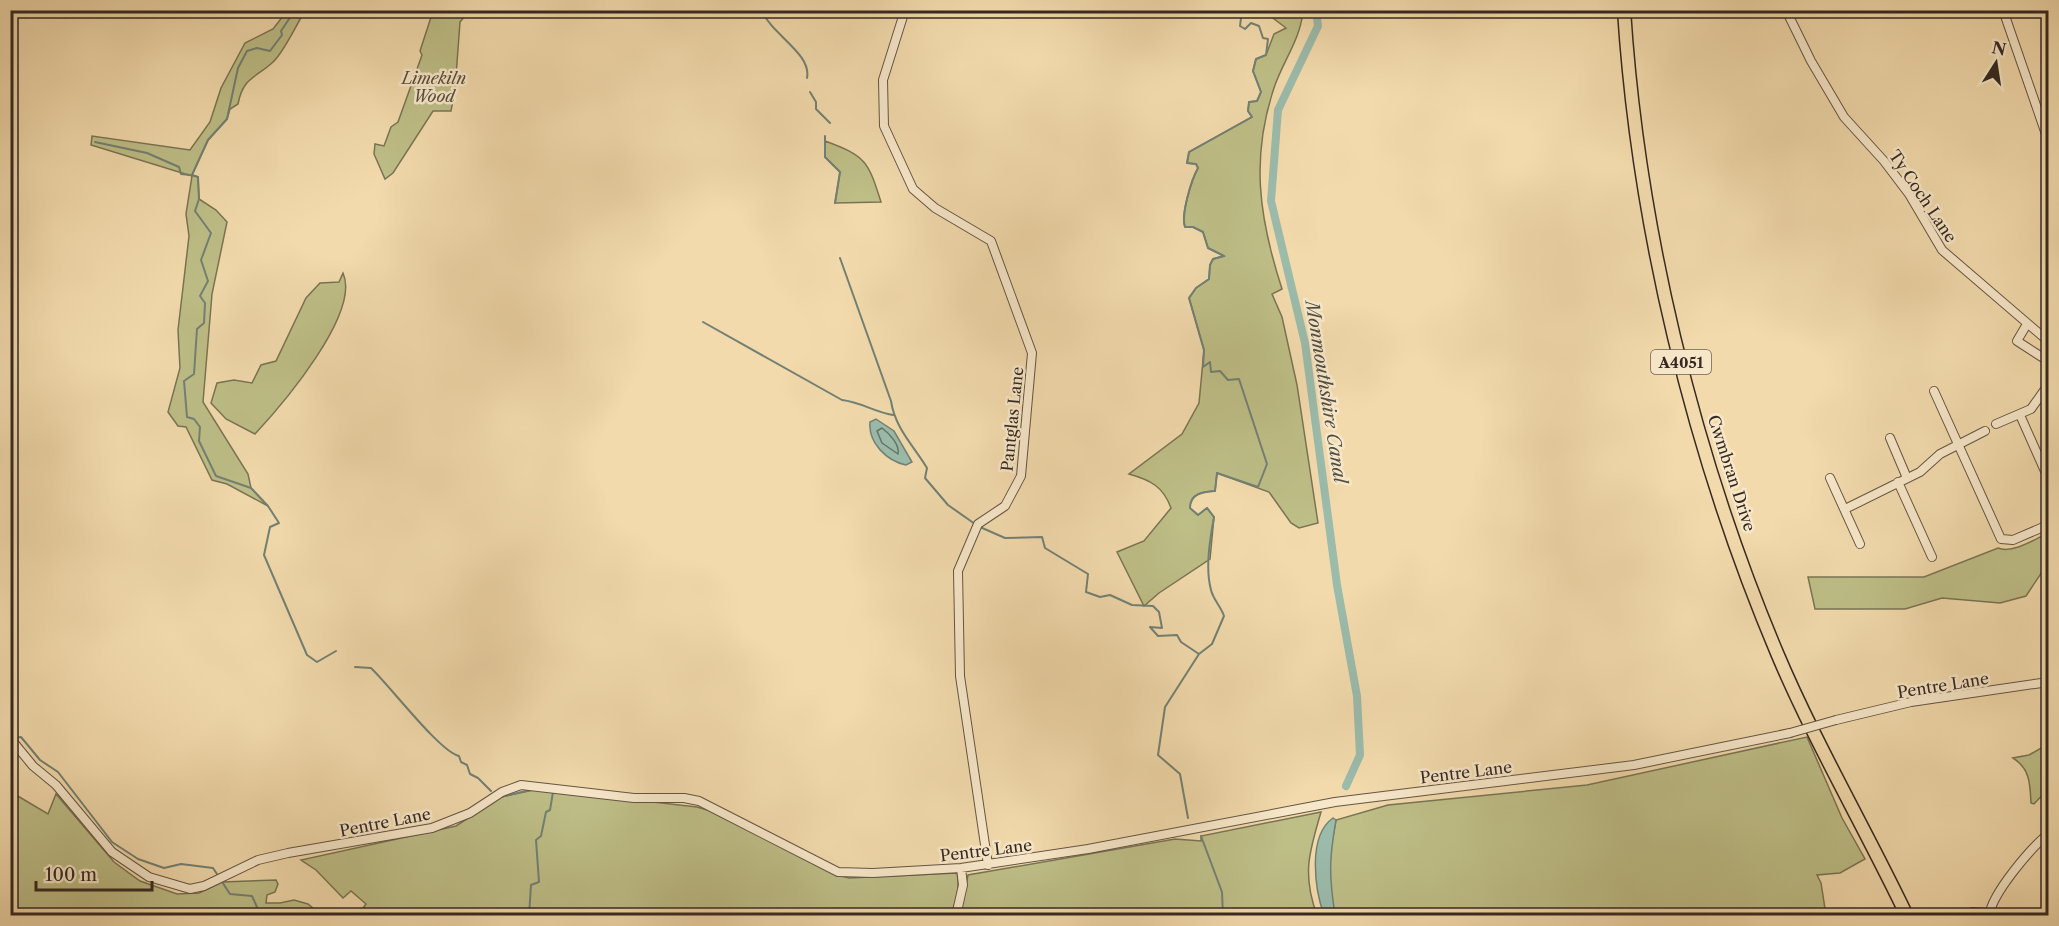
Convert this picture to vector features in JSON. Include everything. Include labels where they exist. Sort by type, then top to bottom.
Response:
[{"type":"main road","name":"Cwmbran Drive","points":[[1624,10],[1636,125],[1660,267],[1680,357],[1713,471],[1777,652],[1835,777],[1907,915]]},
{"type":"street","name":"Pantglas Lane","points":[[905,10],[883,80],[884,126],[913,189],[935,208],[991,241],[1032,353],[1021,476],[1005,506],[978,524],[958,571],[960,676],[988,865]]},
{"type":"street","name":"Ty Coch Lane","points":[[1786,10],[1810,61],[1844,117],[1884,161],[1909,194],[1942,250],[2049,341]]},
{"type":"street","points":[[2003,10],[2049,140]]},
{"type":"street","points":[[2027,324],[2017,341],[2049,361]]},
{"type":"street","points":[[1996,424],[2020,415],[2036,405],[2049,385]]},
{"type":"street","points":[[1934,391],[2001,539],[2013,540],[2049,525]]},
{"type":"street","points":[[2020,415],[2049,478]]},
{"type":"street","points":[[1845,509],[1924,469],[1940,454],[1985,431]]},
{"type":"street","points":[[1890,438],[1907,478]]},
{"type":"street","points":[[1830,478],[1860,544]]},
{"type":"street","points":[[1898,482],[1932,557]]},
{"type":"street","name":"Pentre Lane","points":[[11,742],[33,766],[56,785],[112,852],[149,877],[190,889],[258,860],[288,852],[432,828],[470,813],[511,788],[534,785],[634,798],[684,798],[699,801],[838,872],[873,873],[988,865],[1088,849],[1335,802],[1634,765],[1790,733],[1911,702],[2049,682]]},
{"type":"street","points":[[1972,912],[1990,914],[1995,896],[2030,850],[2049,834]]},
{"type":"street","points":[[956,915],[963,885],[961,868]]},
{"type":"green space","points":[[287,11],[305,11],[277,58],[243,88],[238,104],[230,109],[227,119],[208,140],[192,175],[198,177],[199,199],[216,210],[227,222],[212,294],[203,402],[248,474],[251,488],[268,506],[227,484],[212,480],[186,427],[178,426],[168,412],[180,368],[178,330],[189,236],[186,214],[192,176],[91,145],[92,136],[190,150],[210,122],[221,88],[245,43],[273,29]]},
{"type":"green space","name":"Limekiln Wood","points":[[433,11],[469,11],[460,22],[455,90],[451,111],[433,111],[393,173],[385,179],[374,154],[375,144],[384,146],[391,127],[398,122],[422,55],[420,51]]},
{"type":"green space","points":[[1278,11],[1303,12],[1299,31],[1275,85],[1267,112],[1262,137],[1260,187],[1268,237],[1282,289],[1272,294],[1282,317],[1297,385],[1318,523],[1299,528],[1291,523],[1269,492],[1217,473],[1215,491],[1195,496],[1190,508],[1198,515],[1207,508],[1214,517],[1210,559],[1159,593],[1144,606],[1117,552],[1144,541],[1171,508],[1160,489],[1129,474],[1182,434],[1199,403],[1204,350],[1189,298],[1196,288],[1209,279],[1213,259],[1224,256],[1208,248],[1203,232],[1193,227],[1185,227],[1185,206],[1198,168],[1196,164],[1187,163],[1189,152],[1252,117],[1248,111],[1249,102],[1257,101],[1261,92],[1253,71],[1256,59],[1266,55],[1274,34],[1286,28],[1273,18]]},
{"type":"green space","points":[[825,141],[849,151],[864,162],[873,177],[881,202],[835,203],[840,172],[825,157]]},
{"type":"green space","points":[[343,273],[345,290],[341,311],[316,358],[283,402],[255,434],[226,419],[211,403],[217,383],[234,380],[252,383],[261,365],[276,361],[306,298],[320,283],[339,282]]},
{"type":"green space","points":[[2048,533],[2048,563],[2026,596],[2000,603],[1942,598],[1905,609],[1815,609],[1808,577],[1924,577],[1998,548],[2017,547]]},
{"type":"green space","points":[[1807,737],[1842,818],[1865,859],[1840,873],[1817,875],[1821,883],[1826,915],[1334,915],[1329,880],[1329,858],[1336,820],[1388,805],[1587,785]]},
{"type":"green space","points":[[2048,744],[2048,789],[2034,804],[2031,803],[2026,772],[2013,758],[2029,755]]},
{"type":"green space","points":[[538,789],[697,807],[721,814],[834,874],[849,878],[957,873],[956,900],[951,915],[357,916],[366,904],[351,891],[343,898],[316,870],[301,860],[456,826],[501,797]]},
{"type":"green space","points":[[11,792],[48,814],[56,794],[114,862],[140,881],[177,894],[199,893],[222,882],[276,880],[278,884],[275,892],[267,895],[266,903],[294,900],[308,904],[320,914],[336,915],[11,915]]},
{"type":"green space","points":[[1321,812],[1309,864],[1312,901],[1317,915],[960,916],[968,875],[1175,839],[1201,841],[1201,836]]},
{"type":"water","points":[[876,419],[894,431],[912,462],[906,465],[899,463],[880,450],[870,430],[870,422]]},
{"type":"water","points":[[1333,818],[1336,820],[1331,857],[1331,878],[1335,915],[1324,915],[1316,878],[1316,850],[1319,837]]},
{"type":"waterway","points":[[295,10],[281,31],[282,35],[270,51],[257,48],[247,51],[238,68],[227,119],[208,140],[192,175],[198,177],[199,199],[195,211],[211,233],[201,260],[208,281],[200,296],[205,303],[204,323],[197,329],[194,374],[184,381],[187,417],[194,419],[200,427],[199,441],[216,476],[251,488],[268,506],[279,523],[270,527],[264,555],[307,655],[317,662],[336,651]]},
{"type":"waterway","points":[[762,10],[766,19],[803,60],[807,69],[807,78]]},
{"type":"waterway","points":[[1199,654],[1212,644],[1224,616],[1212,593],[1208,572],[1214,517],[1207,508],[1198,515],[1190,508],[1192,499],[1198,494],[1215,491],[1217,473],[1258,487],[1267,464],[1239,379],[1228,380],[1220,371],[1211,372],[1210,362],[1203,367],[1204,350],[1189,298],[1196,288],[1209,279],[1213,259],[1224,256],[1208,248],[1203,232],[1193,227],[1185,227],[1184,222],[1187,198],[1198,168],[1196,164],[1187,163],[1189,152],[1252,117],[1248,111],[1249,102],[1257,101],[1261,92],[1253,71],[1256,59],[1266,55],[1268,39],[1263,38],[1259,26],[1251,23],[1245,29],[1240,26],[1242,10]]},
{"type":"waterway","name":"Monmouthshire Canal","points":[[1316,10],[1318,26],[1278,110],[1271,201],[1305,343],[1337,585],[1357,696],[1360,755],[1346,786]]},
{"type":"waterway","points":[[810,92],[816,102],[816,109],[830,123]]},
{"type":"waterway","points":[[825,136],[825,157],[840,172],[835,203]]},
{"type":"waterway","points":[[95,142],[147,153],[179,167],[181,174],[190,175]]},
{"type":"waterway","points":[[840,258],[896,420],[927,468],[925,478],[948,505],[975,524]]},
{"type":"waterway","points":[[703,322],[842,400],[893,415]]},
{"type":"waterway","points":[[980,527],[1005,538],[1042,537],[1045,548],[1088,574],[1086,592],[1100,597],[1110,595],[1132,605],[1153,606],[1159,612],[1162,628],[1150,627],[1158,636],[1177,635],[1181,642],[1199,654],[1165,707],[1158,755],[1180,774],[1188,818]]},
{"type":"waterway","points":[[355,667],[371,668],[428,731],[451,752],[459,756],[461,762],[467,765],[470,774],[478,778],[491,791]]},
{"type":"waterway","points":[[13,738],[21,737],[40,760],[58,772],[112,842],[138,859],[164,868],[181,864],[213,868],[230,894],[252,896],[261,916]]},
{"type":"waterway","points":[[501,797],[530,790]]},
{"type":"waterway","points":[[529,916],[531,885],[539,882],[536,840],[541,836],[546,812],[550,810],[553,792],[551,792]]},
{"type":"waterway","points":[[1201,836],[1222,892],[1223,916]]},
{"type":"waterway","points":[[1863,916],[1867,911]]}]
